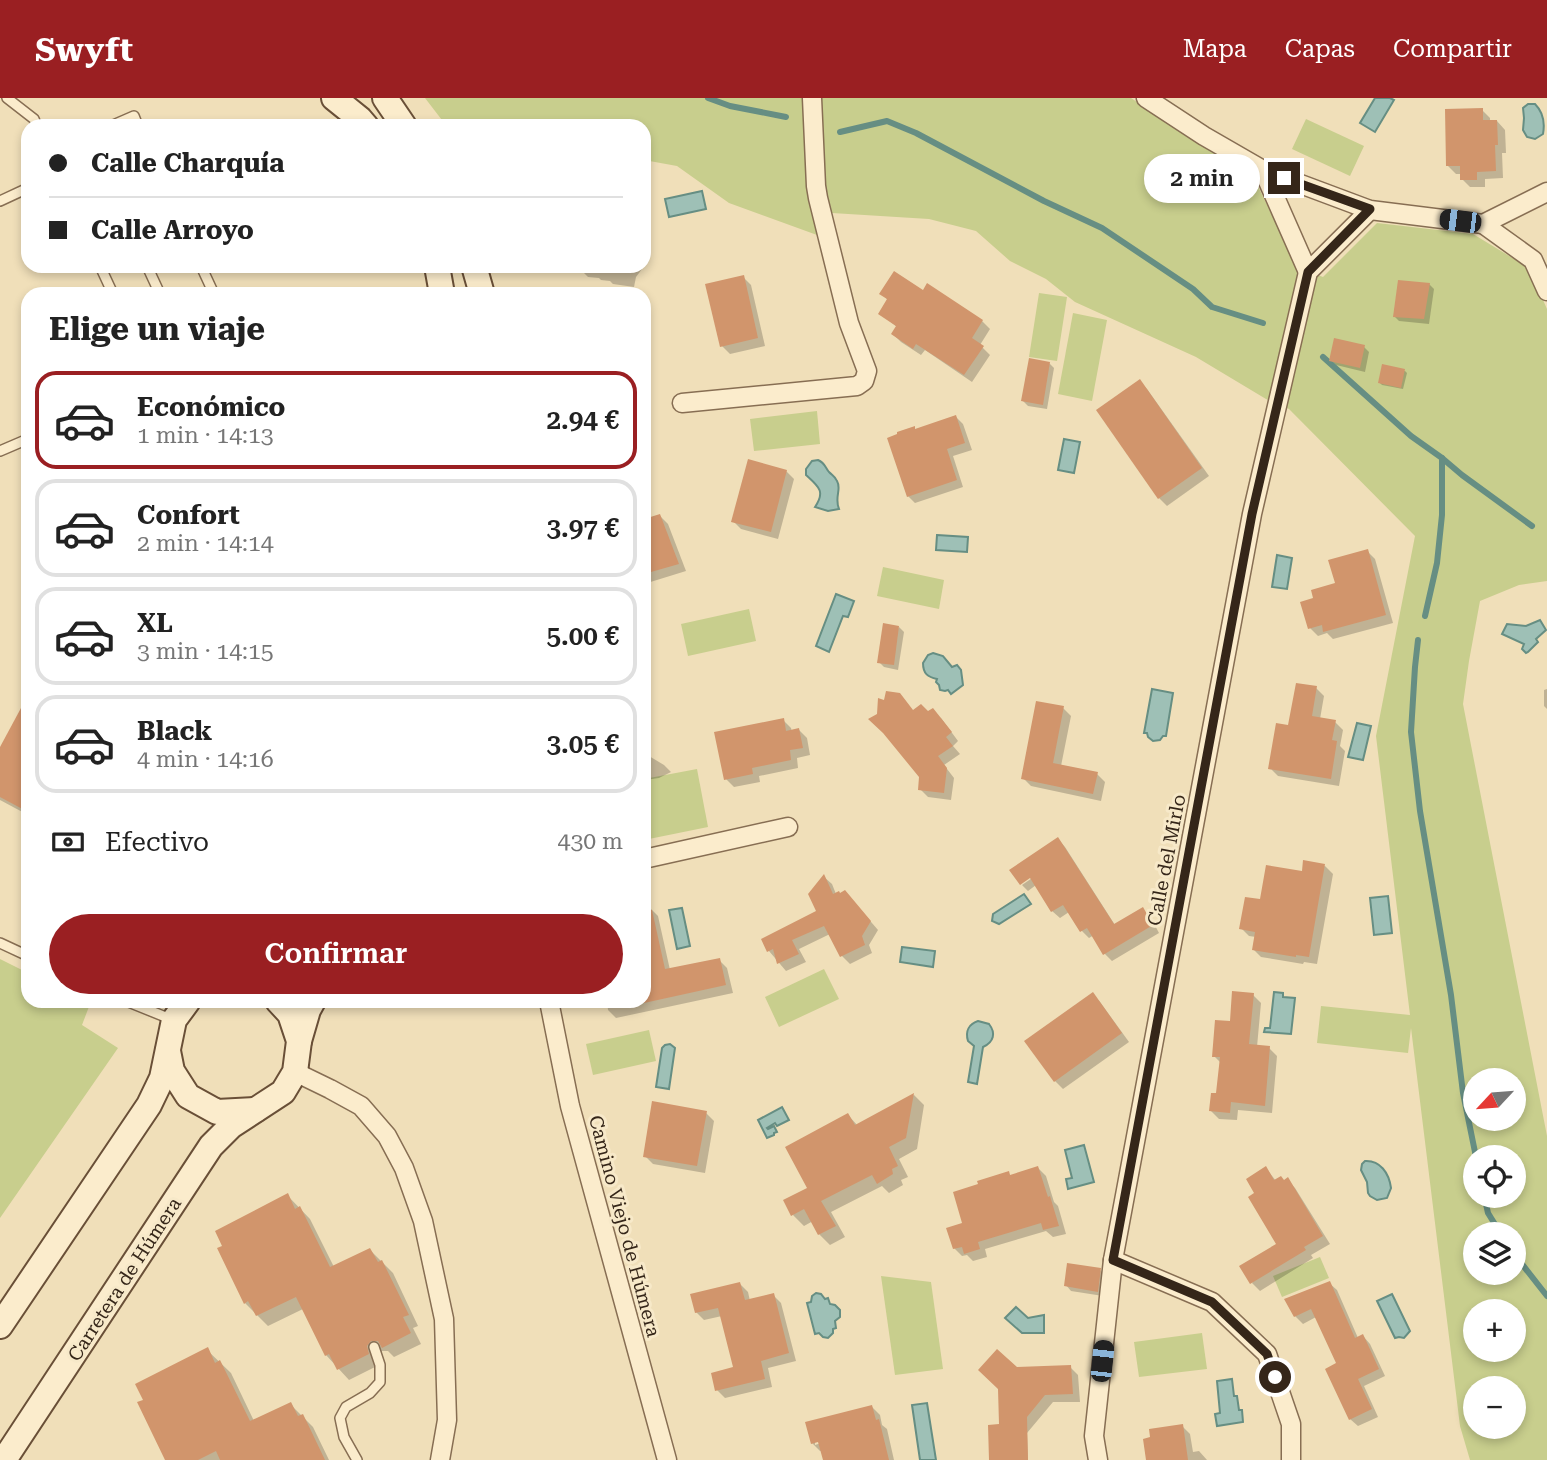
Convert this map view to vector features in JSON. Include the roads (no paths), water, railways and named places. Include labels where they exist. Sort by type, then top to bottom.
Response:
[{"type":"street","points":[[334,98],[360,119]]},
{"type":"street","points":[[385,98],[399,119]]},
{"type":"street","points":[[682,403],[857,386],[864,382],[867,371],[849,323],[818,198],[813,98]]},
{"type":"street","points":[[1146,98],[1263,170],[1370,209],[1483,224],[1533,260],[1547,291]]},
{"type":"street","points":[[1263,170],[1308,272],[1370,209]]},
{"type":"street","points":[[1483,224],[1547,192]]},
{"type":"street","name":"Calle del Mirlo","points":[[1098,1460],[1094,1436],[1113,1260],[1252,514],[1308,272]]},
{"type":"street","points":[[651,857],[788,827]]},
{"type":"street","points":[[284,1008],[290,1014],[299,1041]]},
{"type":"street","points":[[309,1008],[299,1041],[295,1072],[330,1088],[361,1107],[387,1136],[404,1168],[423,1221],[444,1319],[447,1420],[440,1460]]},
{"type":"street","name":"Camino Viejo de Húmera","points":[[550,1008],[570,1106],[667,1460]]},
{"type":"street","points":[[0,1326],[149,1105],[162,1078],[168,1046],[181,1011]]},
{"type":"street","points":[[168,1046],[172,1071],[188,1096],[217,1112],[256,1110]]},
{"type":"street","name":"Carretera de Húmera","points":[[4,1460],[211,1146],[231,1126],[283,1092],[295,1072]]},
{"type":"street","points":[[1113,1260],[1212,1302],[1267,1354],[1291,1424],[1291,1460]]},
{"type":"lane","points":[[7,98],[34,119]]},
{"type":"lane","points":[[0,201],[21,191]]},
{"type":"lane","points":[[0,451],[21,442]]},
{"type":"lane","points":[[0,943],[21,953]]},
{"type":"lane","points":[[357,1460],[344,1437],[340,1418],[346,1407],[370,1393],[380,1382],[380,1365],[374,1347]]},
{"type":"water","points":[[1375,98],[1394,100],[1375,132],[1360,123]]},
{"type":"water","points":[[1528,104],[1535,104],[1543,118],[1543,134],[1535,139],[1527,137],[1523,130],[1523,108]]},
{"type":"water","points":[[702,191],[706,209],[669,217],[665,199]]},
{"type":"water","points":[[1064,439],[1080,442],[1074,473],[1058,470]]},
{"type":"water","points":[[818,460],[838,484],[839,509],[828,511],[815,507],[820,493],[806,475],[806,469],[812,461]]},
{"type":"water","points":[[937,535],[968,537],[967,552],[936,550]]},
{"type":"water","points":[[1277,555],[1292,558],[1287,589],[1272,587]]},
{"type":"water","points":[[836,594],[854,601],[848,617],[843,616],[829,652],[816,646]]},
{"type":"water","points":[[1540,620],[1546,630],[1526,653],[1522,649],[1524,644],[1502,634],[1507,624],[1526,626]]},
{"type":"water","points":[[933,653],[943,656],[952,667],[957,665],[961,670],[963,685],[951,694],[948,690],[940,690],[937,679],[924,670],[923,663],[928,655]]},
{"type":"water","points":[[1152,689],[1173,693],[1166,736],[1153,741],[1144,733]]},
{"type":"water","points":[[1357,723],[1371,726],[1363,760],[1348,757]]},
{"type":"water","points":[[1024,894],[1031,904],[999,924],[992,921],[993,914]]},
{"type":"water","points":[[1388,896],[1392,933],[1374,935],[1370,898]]},
{"type":"water","points":[[682,908],[690,946],[677,949],[669,910]]},
{"type":"water","points":[[902,947],[935,951],[933,967],[900,962]]},
{"type":"water","points":[[1274,992],[1283,993],[1283,997],[1295,998],[1291,1034],[1264,1032],[1265,1028],[1270,1028]]},
{"type":"water","points":[[978,1021],[989,1024],[993,1034],[990,1043],[983,1047],[977,1084],[968,1082],[974,1046],[968,1041],[967,1031]]},
{"type":"water","points":[[670,1044],[675,1048],[669,1089],[656,1087],[662,1048]]},
{"type":"water","points":[[782,1107],[789,1120],[767,1128],[774,1126],[777,1132],[767,1138],[758,1120]]},
{"type":"water","points":[[1084,1145],[1094,1182],[1068,1189],[1066,1179],[1072,1178],[1065,1150]]},
{"type":"water","points":[[1365,1161],[1379,1165],[1386,1173],[1391,1188],[1387,1198],[1377,1200],[1368,1193],[1367,1182],[1361,1170]]},
{"type":"water","points":[[816,1293],[828,1298],[830,1304],[840,1310],[840,1317],[835,1321],[836,1328],[828,1338],[819,1333],[815,1334],[807,1303],[811,1302]]},
{"type":"water","points":[[1392,1294],[1410,1331],[1404,1338],[1395,1338],[1377,1301]]},
{"type":"water","points":[[1016,1307],[1028,1318],[1044,1315],[1044,1333],[1022,1333],[1005,1318]]},
{"type":"water","points":[[1232,1379],[1234,1396],[1237,1396],[1239,1410],[1242,1410],[1243,1422],[1217,1426],[1215,1414],[1220,1413],[1217,1381]]},
{"type":"water","points":[[927,1403],[936,1460],[920,1460],[912,1405]]},
{"type":"waterway","points":[[708,98],[730,106],[786,117]]},
{"type":"waterway","points":[[840,132],[887,121],[916,133],[1044,201],[1102,228],[1193,289],[1212,307],[1263,323]]},
{"type":"waterway","points":[[1323,357],[1411,436],[1532,526]]},
{"type":"waterway","points":[[1425,616],[1437,563],[1442,515],[1442,458]]},
{"type":"waterway","points":[[1418,640],[1411,732],[1420,811],[1451,995],[1463,1093],[1474,1145]]},
{"type":"waterway","points":[[1487,1208],[1494,1222]]},
{"type":"waterway","points":[[1526,1269],[1547,1296]]}]
